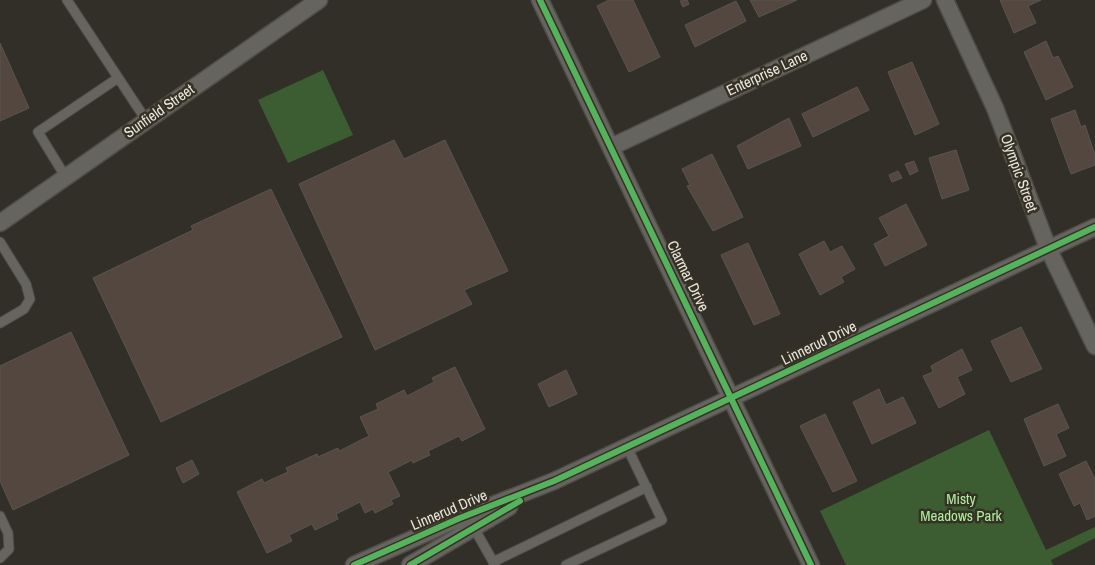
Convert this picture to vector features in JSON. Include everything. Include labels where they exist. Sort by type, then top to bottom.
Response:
[{"type":"street","name":"Sunfield Street","points":[[0,223],[319,0]]},
{"type":"street","name":"Clarmar Drive","points":[[540,0],[732,398],[809,564]]},
{"type":"street","name":"Enterprise Lane","points":[[611,146],[923,0]]},
{"type":"street","name":"Olympic Street","points":[[945,0],[995,108],[1048,248],[1095,346]]},
{"type":"street","name":"Linnerud Drive","points":[[354,565],[460,518],[554,481],[1095,227]]},
{"type":"street","name":"Linnerud Drive","points":[[410,565],[554,481]]},
{"type":"lane","points":[[67,0],[146,120]]},
{"type":"lane","points":[[65,176],[38,132],[118,78]]},
{"type":"lane","points":[[0,242],[26,284],[30,299],[24,309],[0,322]]},
{"type":"lane","points":[[566,565],[662,520],[627,447]]},
{"type":"lane","points":[[474,528],[494,563],[646,487]]},
{"type":"lane","points":[[0,516],[8,534],[9,549],[0,558]]},
{"type":"green space","points":[[323,70],[353,135],[288,163],[258,100]]},
{"type":"green space","name":"Misty Meadows Park","points":[[989,430],[1046,550],[1095,527],[1095,538],[1051,560],[1053,565],[846,565],[820,511]]},
{"type":"building","points":[[609,0],[633,0],[660,57],[629,72],[597,6]]},
{"type":"building","points":[[687,0],[689,4],[683,7],[680,1]]},
{"type":"building","points":[[750,0],[797,0],[759,17]]},
{"type":"building","points":[[1000,0],[1041,0],[1028,6],[1036,23],[1014,33]]},
{"type":"building","points":[[736,1],[746,21],[695,47],[685,25]]},
{"type":"building","points":[[1046,41],[1053,58],[1058,56],[1073,87],[1046,100],[1024,52]]},
{"type":"building","points":[[0,43],[29,108],[0,121]]},
{"type":"building","points":[[912,62],[939,124],[915,135],[888,72]]},
{"type":"building","points":[[857,87],[869,110],[813,137],[802,114]]},
{"type":"building","points":[[1075,110],[1081,127],[1085,125],[1095,155],[1095,165],[1071,174],[1051,119]]},
{"type":"building","points":[[789,118],[801,146],[748,169],[737,146]]},
{"type":"building","points":[[394,140],[404,159],[445,140],[508,271],[464,290],[472,304],[375,350],[299,184]]},
{"type":"building","points":[[956,150],[969,190],[942,199],[929,158]]},
{"type":"building","points":[[712,154],[743,217],[713,231],[687,186],[690,185],[682,169]]},
{"type":"building","points":[[914,161],[918,171],[910,175],[905,164]]},
{"type":"building","points":[[898,171],[902,178],[892,182],[889,175]]},
{"type":"building","points":[[271,189],[342,337],[161,422],[93,278],[193,230],[191,226]]},
{"type":"building","points":[[906,204],[927,245],[885,266],[874,244],[889,236],[879,218]]},
{"type":"building","points":[[824,241],[830,252],[842,246],[855,269],[841,277],[844,282],[820,295],[799,254]]},
{"type":"building","points":[[748,243],[780,314],[754,325],[721,255]]},
{"type":"building","points":[[1021,327],[1042,369],[1011,382],[991,341]]},
{"type":"building","points":[[71,332],[129,455],[13,510],[0,481],[0,366]]},
{"type":"building","points":[[962,349],[972,370],[957,377],[965,394],[939,408],[923,376],[933,372],[931,366]]},
{"type":"building","points":[[455,367],[485,429],[462,441],[459,436],[428,451],[430,455],[413,463],[412,460],[388,472],[400,496],[391,500],[393,504],[375,513],[373,509],[365,513],[360,502],[336,514],[338,519],[315,530],[312,524],[289,535],[292,541],[267,553],[237,492],[262,479],[264,483],[288,472],[286,468],[317,454],[318,457],[338,448],[339,451],[369,436],[360,417],[378,409],[376,404],[404,390],[407,396],[434,382],[432,378]]},
{"type":"building","points":[[566,370],[577,394],[549,407],[538,384]]},
{"type":"building","points":[[879,389],[886,405],[903,397],[916,423],[872,444],[853,402]]},
{"type":"building","points":[[1058,404],[1069,428],[1056,434],[1066,456],[1044,466],[1024,419]]},
{"type":"building","points":[[825,414],[857,481],[833,492],[800,426]]},
{"type":"building","points":[[192,460],[199,474],[183,483],[176,468]]},
{"type":"building","points":[[1086,461],[1095,479],[1095,516],[1087,520],[1080,503],[1074,506],[1059,474]]},
{"type":"cycle path","points":[[540,0],[811,565]]},
{"type":"cycle path","points":[[354,565],[460,518],[554,481],[1095,227]]},
{"type":"cycle path","points":[[410,565],[520,501]]}]
